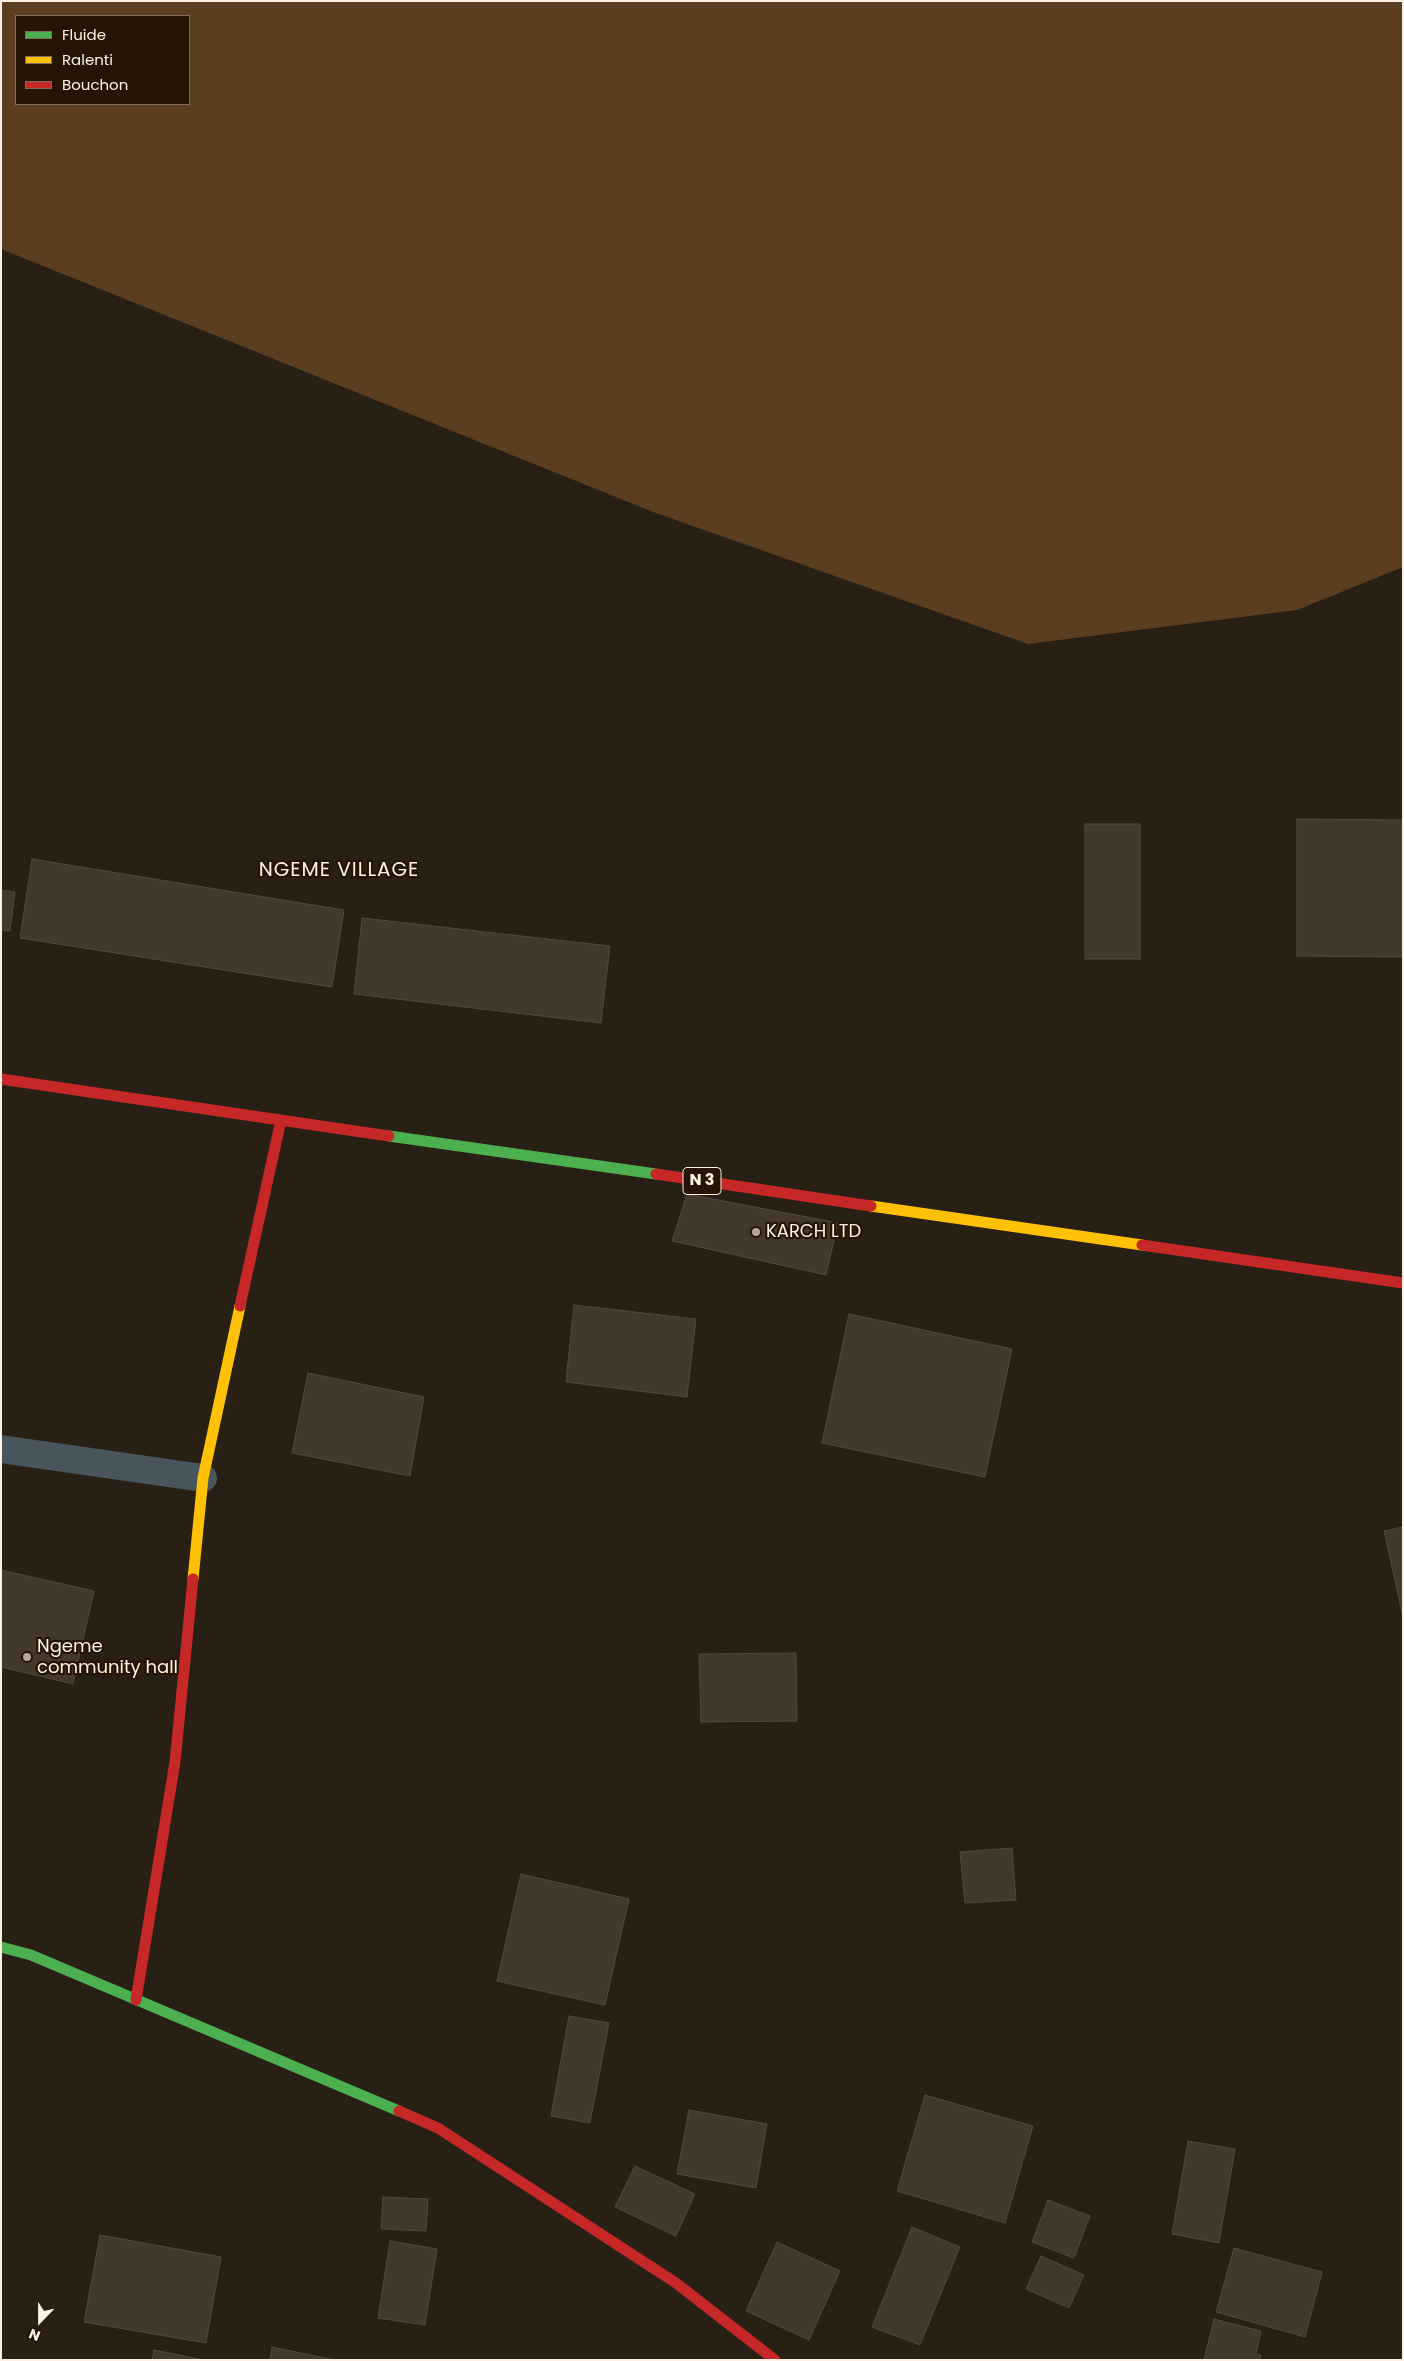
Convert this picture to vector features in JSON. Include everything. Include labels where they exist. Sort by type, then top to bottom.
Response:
[{"type":"main road","name":"N 3","points":[[1,1079],[1403,1283]]},
{"type":"main road","points":[[136,2000],[175,1762],[202,1478],[281,1120]]},
{"type":"main road","points":[[1,1947],[31,1955],[438,2128],[676,2283],[775,2360]]},
{"type":"street","points":[[1,1448],[202,1478]]},
{"type":"shaded area","points":[[1,1],[1403,1],[1403,567],[1297,610],[1028,644],[653,512],[1,249]]},
{"type":"building","points":[[1297,819],[1403,820],[1403,957],[1297,956]]},
{"type":"building","points":[[1085,824],[1140,824],[1140,959],[1085,959]]},
{"type":"building","points":[[32,859],[344,910],[332,987],[20,938]]},
{"type":"building","points":[[1,890],[15,892],[10,931],[1,930]]},
{"type":"building","points":[[362,918],[610,946],[601,1023],[354,994]]},
{"type":"building","name":"KARCH LTD","points":[[687,1194],[838,1223],[826,1275],[672,1241]]},
{"type":"building","points":[[574,1305],[696,1319],[687,1397],[566,1382]]},
{"type":"building","points":[[849,1314],[1012,1349],[985,1477],[822,1443]]},
{"type":"building","points":[[308,1373],[424,1397],[410,1476],[292,1453]]},
{"type":"building","points":[[1403,1527],[1403,1617],[1384,1531]]},
{"type":"building","points":[[1,1570],[94,1591],[73,1684],[1,1667]]},
{"type":"building","points":[[796,1653],[797,1721],[701,1722],[699,1654]]},
{"type":"building","points":[[1012,1848],[1016,1900],[965,1903],[960,1852]]},
{"type":"building","points":[[521,1874],[629,1899],[605,2005],[497,1981]]},
{"type":"building","points":[[569,2016],[609,2023],[590,2123],[551,2116]]},
{"type":"building","points":[[925,2095],[1033,2126],[1005,2223],[897,2191]]},
{"type":"building","points":[[689,2110],[767,2124],[756,2188],[677,2174]]},
{"type":"building","points":[[1188,2141],[1235,2149],[1219,2243],[1172,2234]]},
{"type":"building","points":[[635,2166],[695,2194],[676,2236],[615,2207]]},
{"type":"building","points":[[383,2197],[428,2199],[426,2231],[381,2229]]},
{"type":"building","points":[[1048,2200],[1090,2216],[1074,2258],[1032,2242]]},
{"type":"building","points":[[912,2227],[960,2247],[920,2345],[872,2327]]},
{"type":"building","points":[[100,2235],[221,2257],[206,2343],[84,2322]]},
{"type":"building","points":[[390,2241],[437,2249],[425,2325],[378,2318]]},
{"type":"building","points":[[777,2242],[840,2271],[809,2340],[746,2311]]},
{"type":"building","points":[[1234,2248],[1322,2272],[1305,2337],[1216,2312]]},
{"type":"building","points":[[1041,2256],[1084,2275],[1069,2308],[1026,2289]]},
{"type":"building","points":[[1214,2319],[1261,2331],[1256,2354],[1261,2355],[1260,2360],[1204,2360]]},
{"type":"building","points":[[272,2347],[335,2360],[270,2360]]},
{"type":"building","points":[[154,2350],[204,2360],[152,2360]]},
{"type":"traffic: fast","points":[[389,1136],[656,1174]]},
{"type":"traffic: fast","points":[[1,1947],[31,1955],[399,2111]]},
{"type":"traffic: slow","points":[[871,1206],[1142,1245]]},
{"type":"traffic: slow","points":[[193,1579],[203,1478],[240,1306]]},
{"type":"traffic: jam","points":[[1,1079],[389,1136]]},
{"type":"traffic: jam","points":[[240,1306],[281,1120]]},
{"type":"traffic: jam","points":[[656,1174],[871,1206]]},
{"type":"traffic: jam","points":[[1142,1245],[1403,1283]]},
{"type":"traffic: jam","points":[[136,2000],[175,1762],[193,1579]]},
{"type":"traffic: jam","points":[[399,2111],[438,2128],[676,2283],[775,2360]]},
{"type":"place","name":"KARCH LTD","points":[[756,1232]]},
{"type":"place","name":"Ngeme community hall","points":[[27,1657]]},
{"type":"district","name":"NGEME VILLAGE","points":[[339,871]]}]
